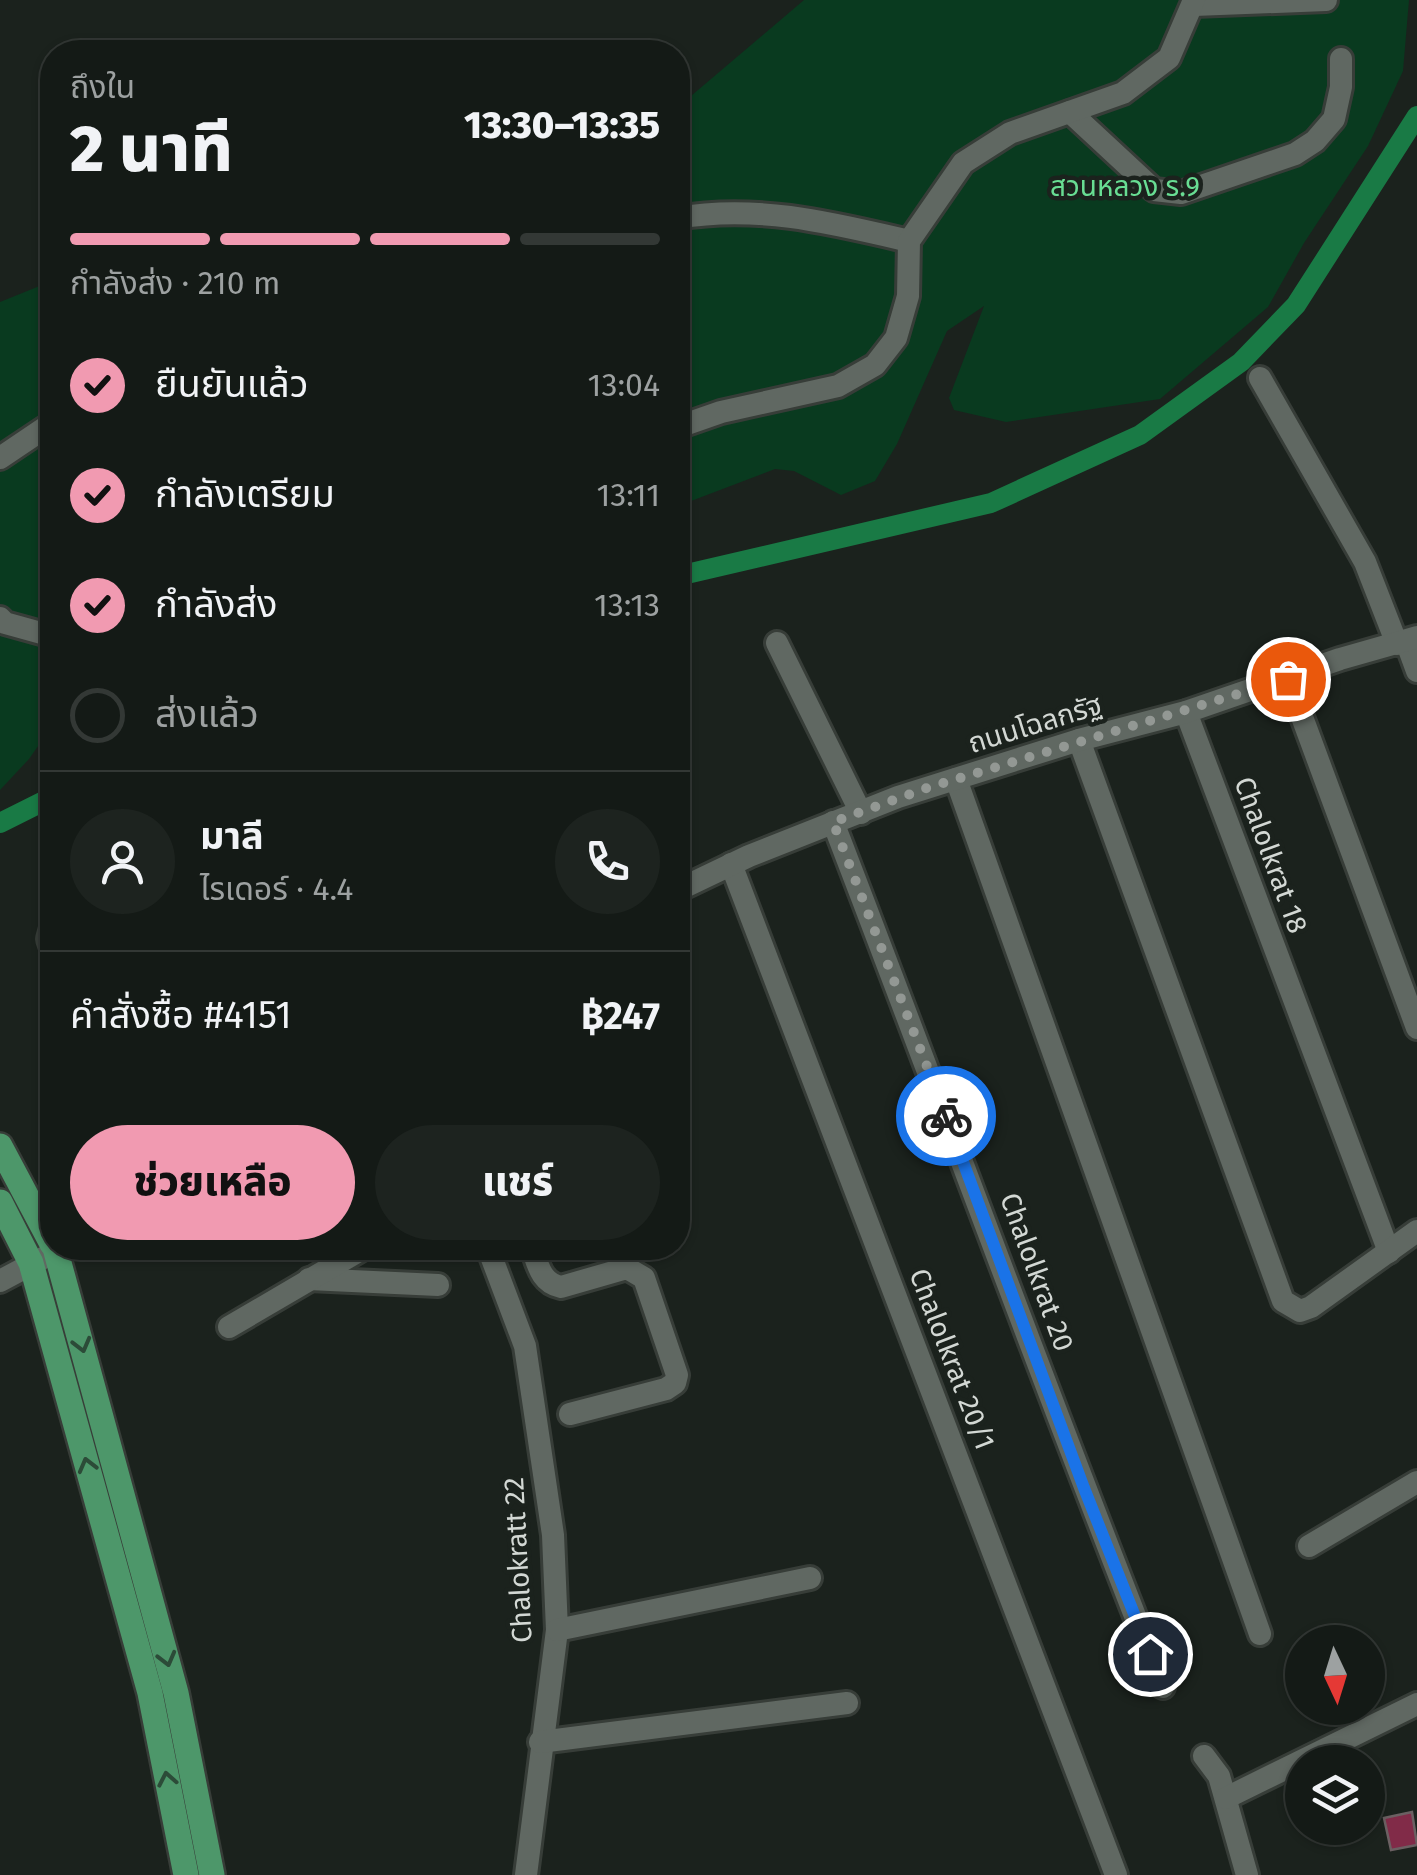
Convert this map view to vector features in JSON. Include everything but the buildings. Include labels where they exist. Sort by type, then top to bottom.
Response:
[{"type":"main road","points":[[0,1146],[40,1218]]},
{"type":"main road","points":[[0,1202],[31,1262],[150,1693],[186,1875]]},
{"type":"main road","points":[[60,1260],[176,1692],[212,1875]]},
{"type":"street","points":[[690,423],[721,412],[838,386],[874,365],[896,338],[908,296],[909,241],[964,164],[1010,133],[1124,93],[1169,58],[1194,2],[1326,0]]},
{"type":"street","points":[[1070,112],[1154,190],[1181,193],[1295,154],[1315,141],[1334,118],[1341,87],[1341,58]]},
{"type":"street","points":[[690,216],[712,212],[806,217],[909,241]]},
{"type":"street","points":[[1260,378],[1407,640],[1417,671]]},
{"type":"street","points":[[0,458],[40,430]]},
{"type":"street","points":[[0,618],[40,633]]},
{"type":"street","name":"ถนนโฉลกรัฐ","points":[[690,884],[833,822],[956,779],[1079,740],[1186,712],[1407,640]]},
{"type":"street","points":[[777,643],[861,812]]},
{"type":"street","points":[[1288,679],[1417,1028]]},
{"type":"street","name":"Chalolkrat 18","points":[[1186,712],[1389,1252]]},
{"type":"street","points":[[1079,740],[1283,1301],[1300,1311],[1312,1306],[1417,1232]]},
{"type":"street","points":[[956,779],[1260,1634]]},
{"type":"street","name":"Chalolkrat 20","points":[[833,822],[1163,1687]]},
{"type":"street","name":"Chalolkrat 20/1","points":[[731,864],[1116,1875]]},
{"type":"street","points":[[0,1281],[40,1257]]},
{"type":"street","points":[[228,1327],[343,1260]]},
{"type":"street","name":"Chalokratt 22","points":[[492,1260],[524,1346],[550,1504],[557,1630],[526,1875]]},
{"type":"street","points":[[536,1260],[542,1276],[551,1285],[561,1287],[627,1268],[636,1271],[644,1278],[677,1375],[675,1383],[666,1389],[570,1414]]},
{"type":"street","points":[[308,1280],[438,1285]]},
{"type":"street","points":[[1309,1546],[1417,1482]]},
{"type":"street","points":[[557,1630],[810,1578]]},
{"type":"street","points":[[540,1742],[847,1703]]},
{"type":"street","points":[[1226,1798],[1417,1704]]},
{"type":"street","points":[[1204,1756],[1219,1776],[1247,1875]]},
{"type":"green space","name":"สวนหลวง ร.9","points":[[804,0],[1409,0],[1403,71],[1368,146],[1304,243],[1268,307],[1160,399],[1006,422],[954,410],[949,398],[984,306],[947,331],[897,444],[875,481],[841,495],[794,471],[775,469],[690,501],[690,97]]},
{"type":"green space","points":[[40,286],[40,743],[0,790],[0,302]]},
{"type":"waterway","points":[[690,573],[991,503],[1140,435],[1241,362],[1296,305],[1417,116]]},
{"type":"waterway","points":[[0,823],[40,803]]},
{"type":"way so far","points":[[946,1116],[833,822],[898,797],[1079,740],[1186,712],[1288,679]]},
{"type":"route","points":[[946,1116],[1150,1654]]}]
